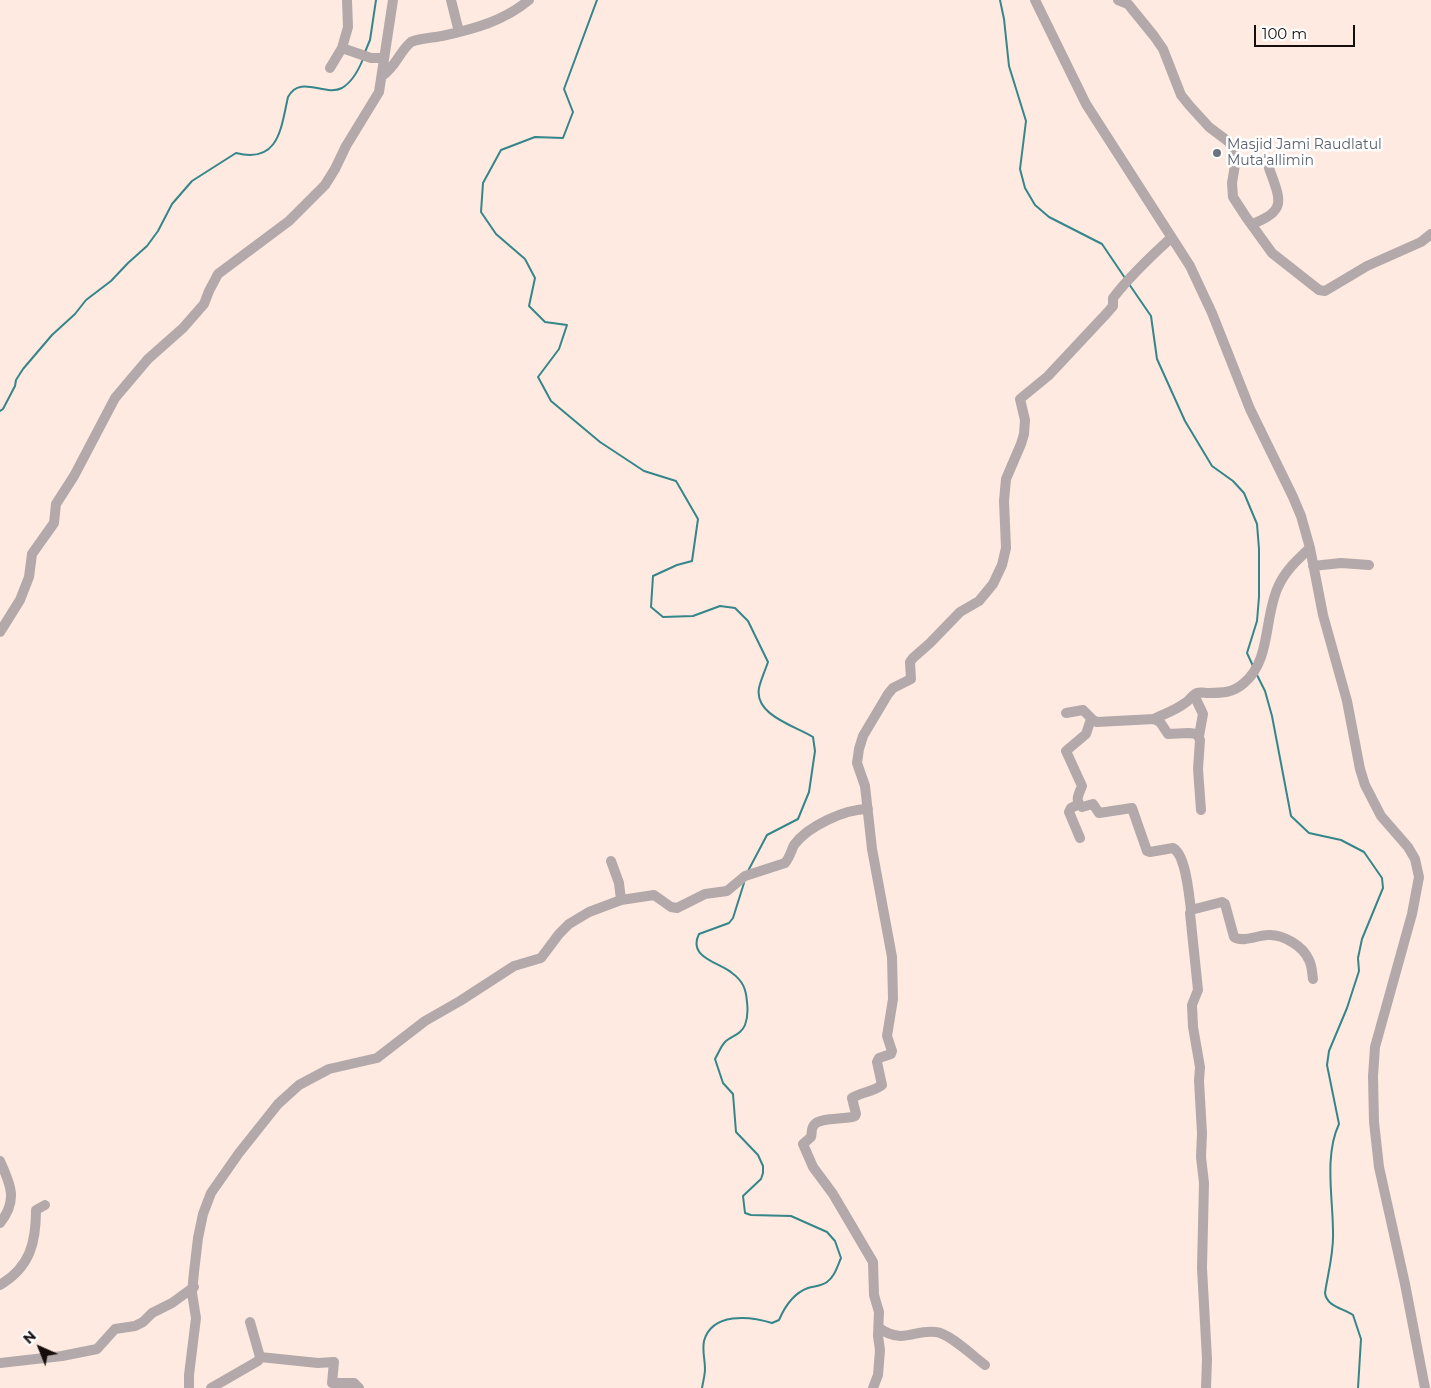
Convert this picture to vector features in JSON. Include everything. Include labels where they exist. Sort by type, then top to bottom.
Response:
[{"type":"street","points":[[330,68],[342,48],[348,27],[347,0]]},
{"type":"street","points":[[0,632],[20,600],[28,577],[32,554],[54,523],[56,504],[74,476],[115,398],[148,359],[183,328],[204,304],[218,274],[289,222],[325,185],[346,146],[375,101],[381,84],[393,0]]},
{"type":"street","points":[[451,0],[459,32]]},
{"type":"street","points":[[382,76],[392,69],[411,42],[459,32],[504,17],[517,10],[529,0]]},
{"type":"street","points":[[1118,0],[1128,4],[1154,36],[1167,57],[1181,95],[1216,134],[1231,145],[1236,159],[1232,197],[1272,253],[1291,268],[1322,291],[1325,291],[1367,266],[1421,242],[1431,234]]},
{"type":"street","points":[[1038,1],[1086,104],[1170,238],[1190,266],[1208,305],[1250,409],[1302,516],[1323,615],[1348,701],[1360,769],[1365,785],[1381,816],[1415,859],[1419,877],[1412,914],[1375,1047],[1373,1063],[1374,1122],[1379,1167],[1405,1284],[1425,1388]]},
{"type":"street","points":[[342,48],[371,58],[384,58]]},
{"type":"street","points":[[1252,224],[1273,214],[1278,203],[1278,193],[1269,168]]},
{"type":"street","points":[[873,1388],[878,1375],[880,1312],[874,1295],[872,1260],[833,1194],[813,1167],[803,1144],[811,1137],[812,1128],[816,1123],[855,1116],[852,1098],[882,1086],[877,1062],[880,1058],[891,1054],[892,1051],[887,1036],[892,999],[892,958],[872,849],[865,786],[857,762],[858,749],[870,724],[892,688],[911,678],[910,662],[913,658],[960,612],[978,601],[993,584],[1002,565],[1006,548],[1004,501],[1006,479],[1024,434],[1025,420],[1020,399],[1048,376],[1107,313],[1113,306],[1113,298],[1118,291],[1170,238]]},
{"type":"street","points":[[1066,713],[1083,710],[1091,719],[1097,722],[1154,719],[1184,704],[1198,692],[1231,691],[1239,688],[1252,676],[1257,667],[1272,604],[1284,574],[1310,548]]},
{"type":"street","points":[[1313,566],[1341,563],[1370,565]]},
{"type":"street","points":[[1194,696],[1203,714],[1199,736],[1198,769],[1201,810]]},
{"type":"street","points":[[1091,719],[1088,732],[1066,751],[1082,786],[1077,796],[1079,804],[1082,807],[1093,804],[1099,813],[1132,808],[1147,851],[1176,849],[1182,860],[1191,910],[1198,990],[1192,1005],[1193,1027],[1200,1067],[1201,1157],[1204,1183],[1202,1268],[1208,1359],[1206,1388]]},
{"type":"street","points":[[1154,719],[1160,722],[1168,734],[1193,733],[1199,736]]},
{"type":"street","points":[[1079,804],[1071,808],[1069,812],[1080,838]]},
{"type":"street","points":[[190,1388],[189,1375],[196,1318],[192,1293],[198,1238],[203,1214],[211,1193],[239,1153],[278,1104],[299,1085],[329,1069],[377,1058],[426,1021],[460,1002],[514,966],[541,958],[569,924],[589,912],[621,900],[654,895],[671,907],[677,908],[705,894],[727,891],[745,876],[785,862],[793,846],[801,837],[837,815],[868,809]]},
{"type":"street","points":[[611,861],[619,883],[621,900]]},
{"type":"street","points":[[1191,910],[1222,902],[1225,904],[1234,937],[1241,940],[1269,934],[1282,936],[1304,952],[1310,961],[1313,979]]},
{"type":"street","points":[[0,1223],[9,1210],[12,1197],[1,1168]]},
{"type":"street","points":[[0,1285],[24,1265],[32,1245],[36,1210],[45,1206]]},
{"type":"street","points":[[0,1363],[62,1356],[97,1349],[115,1329],[135,1326],[143,1322],[152,1314],[172,1303],[194,1287]]},
{"type":"street","points":[[250,1322],[260,1357]]},
{"type":"street","points":[[879,1328],[886,1333],[900,1336],[935,1331],[943,1333],[985,1366]]},
{"type":"street","points":[[211,1388],[255,1364],[260,1357]]},
{"type":"street","points":[[260,1357],[318,1363],[334,1362],[332,1383],[354,1383],[360,1388]]},
{"type":"waterway","points":[[365,52],[370,40],[376,0]]},
{"type":"waterway","points":[[597,0],[564,89],[573,112],[563,138],[535,137],[501,150],[483,183],[481,212],[496,234],[525,259],[535,278],[529,306],[545,322],[567,325],[559,349],[538,377],[551,401],[600,442],[644,471],[676,481],[698,519],[692,561],[677,565],[653,576],[651,607],[663,617],[693,616],[720,606],[735,608],[748,621],[768,662],[759,688],[759,697],[763,706],[777,719],[813,737],[815,751],[809,792],[798,819],[767,835],[748,871]]},
{"type":"waterway","points":[[1000,0],[1009,66],[1026,121],[1020,169],[1025,188],[1035,205],[1049,217],[1102,244],[1125,278]]},
{"type":"waterway","points":[[0,411],[3,409],[23,369],[52,335],[75,314],[86,300],[111,281],[147,246],[158,231],[172,204],[192,181],[236,153],[250,155],[261,153],[270,148],[276,141],[280,131],[288,97],[293,90],[306,86],[328,90],[342,88],[352,79],[363,59]]},
{"type":"waterway","points":[[1129,284],[1151,316],[1157,359],[1185,421],[1212,466],[1233,481],[1244,493],[1257,524],[1259,597],[1257,621],[1247,653],[1253,666]]},
{"type":"waterway","points":[[1257,675],[1265,691],[1272,716],[1291,816],[1309,833],[1341,840],[1364,852],[1382,878],[1383,888],[1362,939],[1358,958],[1359,971],[1347,1008],[1329,1051],[1327,1065],[1339,1124],[1334,1136],[1332,1150],[1330,1177],[1333,1240],[1325,1293],[1326,1298],[1332,1304],[1353,1315],[1361,1339],[1358,1388]]},
{"type":"waterway","points":[[702,1388],[705,1371],[704,1341],[708,1332],[715,1325],[733,1318],[753,1319],[772,1323],[779,1320],[787,1305],[798,1293],[830,1280],[841,1258],[835,1241],[827,1232],[791,1216],[751,1215],[745,1213],[743,1196],[761,1179],[763,1166],[758,1155],[736,1132],[733,1094],[723,1083],[715,1059],[725,1042],[738,1033],[745,1025],[748,1011],[746,993],[736,976],[701,954],[697,942],[699,934],[729,923],[733,918],[744,883]]},
{"type":"place","name":"Masjid Jami Raudlatul Muta'allimin","points":[[1217,153]]}]
